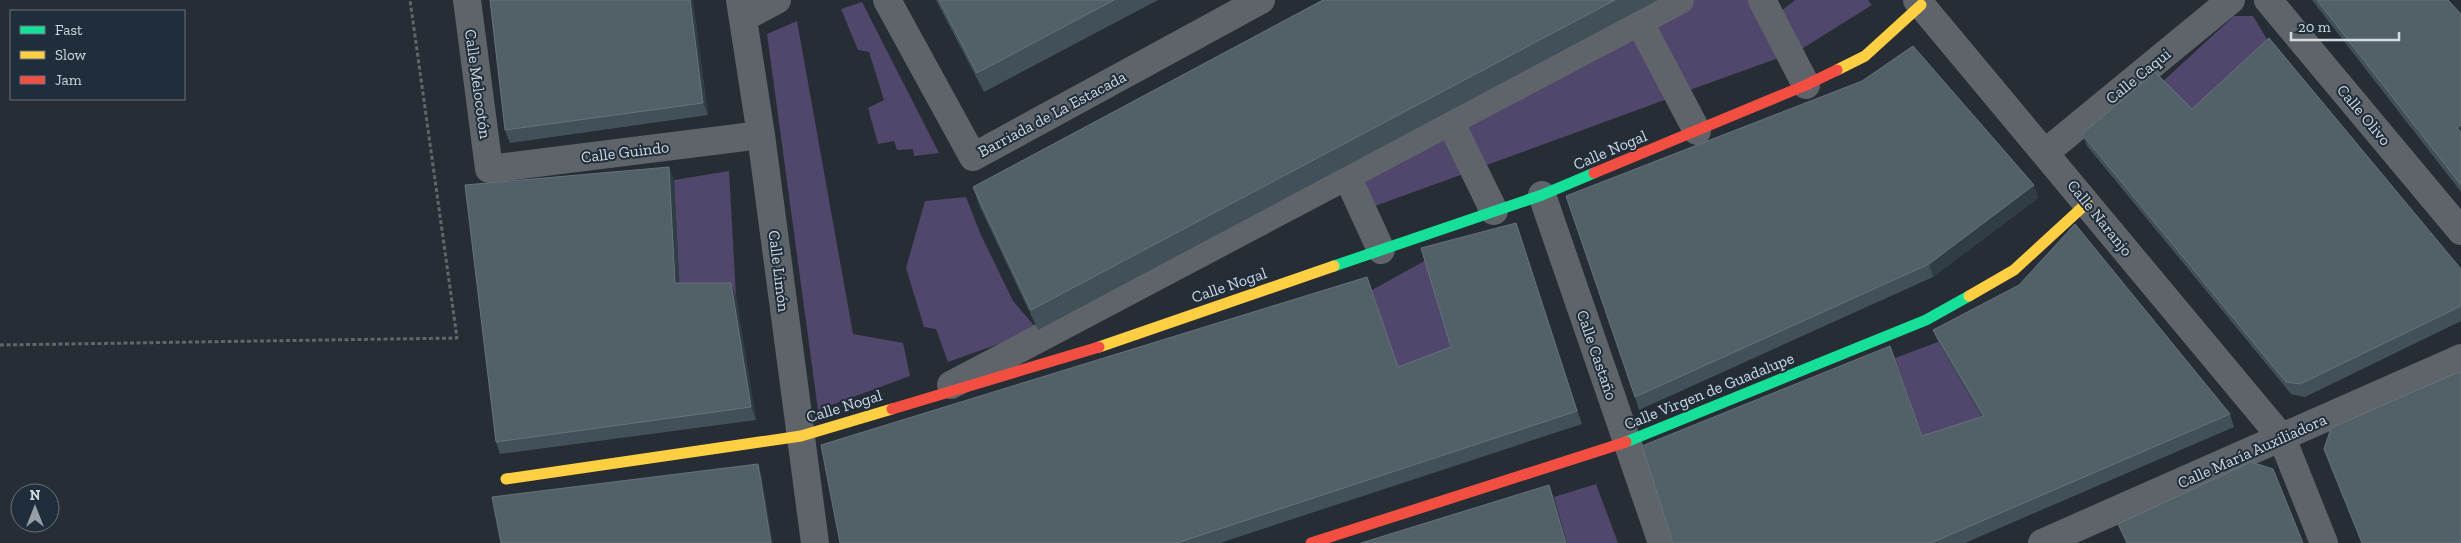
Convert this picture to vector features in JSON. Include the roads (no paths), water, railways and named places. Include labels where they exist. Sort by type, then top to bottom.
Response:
[{"type":"street","name":"Calle Melocotón","points":[[467,0],[489,169]]},
{"type":"street","points":[[742,9],[777,0]]},
{"type":"street","name":"Barriada de La Estacada","points":[[887,0],[973,157],[1261,0]]},
{"type":"street","points":[[922,400],[1680,0]]},
{"type":"street","name":"Calle Caqui","points":[[2046,152],[2231,0]]},
{"type":"street","name":"Calle Olivo","points":[[2268,0],[2461,231]]},
{"type":"street","name":"Calle Naranjo","points":[[1919,2],[2046,152],[2282,438],[2324,543]]},
{"type":"street","name":"Calle Nogal","points":[[506,479],[801,436],[1090,350],[1542,196],[1697,131],[1806,85],[1866,56],[1919,2]]},
{"type":"street","points":[[1772,4],[1806,85]]},
{"type":"street","name":"Calle Limón","points":[[742,9],[762,136],[815,543]]},
{"type":"street","points":[[1639,21],[1697,131]]},
{"type":"street","points":[[1450,121],[1494,212]]},
{"type":"street","name":"Calle Guindo","points":[[489,169],[762,136]]},
{"type":"street","points":[[1347,176],[1381,250]]},
{"type":"street","name":"Calle Castaño","points":[[1542,196],[1662,543]]},
{"type":"street","name":"Calle Virgen de Guadalupe","points":[[1310,543],[1627,442],[1926,320],[2014,270],[2087,203]]},
{"type":"street","name":"Calle María Auxiliadora","points":[[2048,542],[2461,358]]}]
